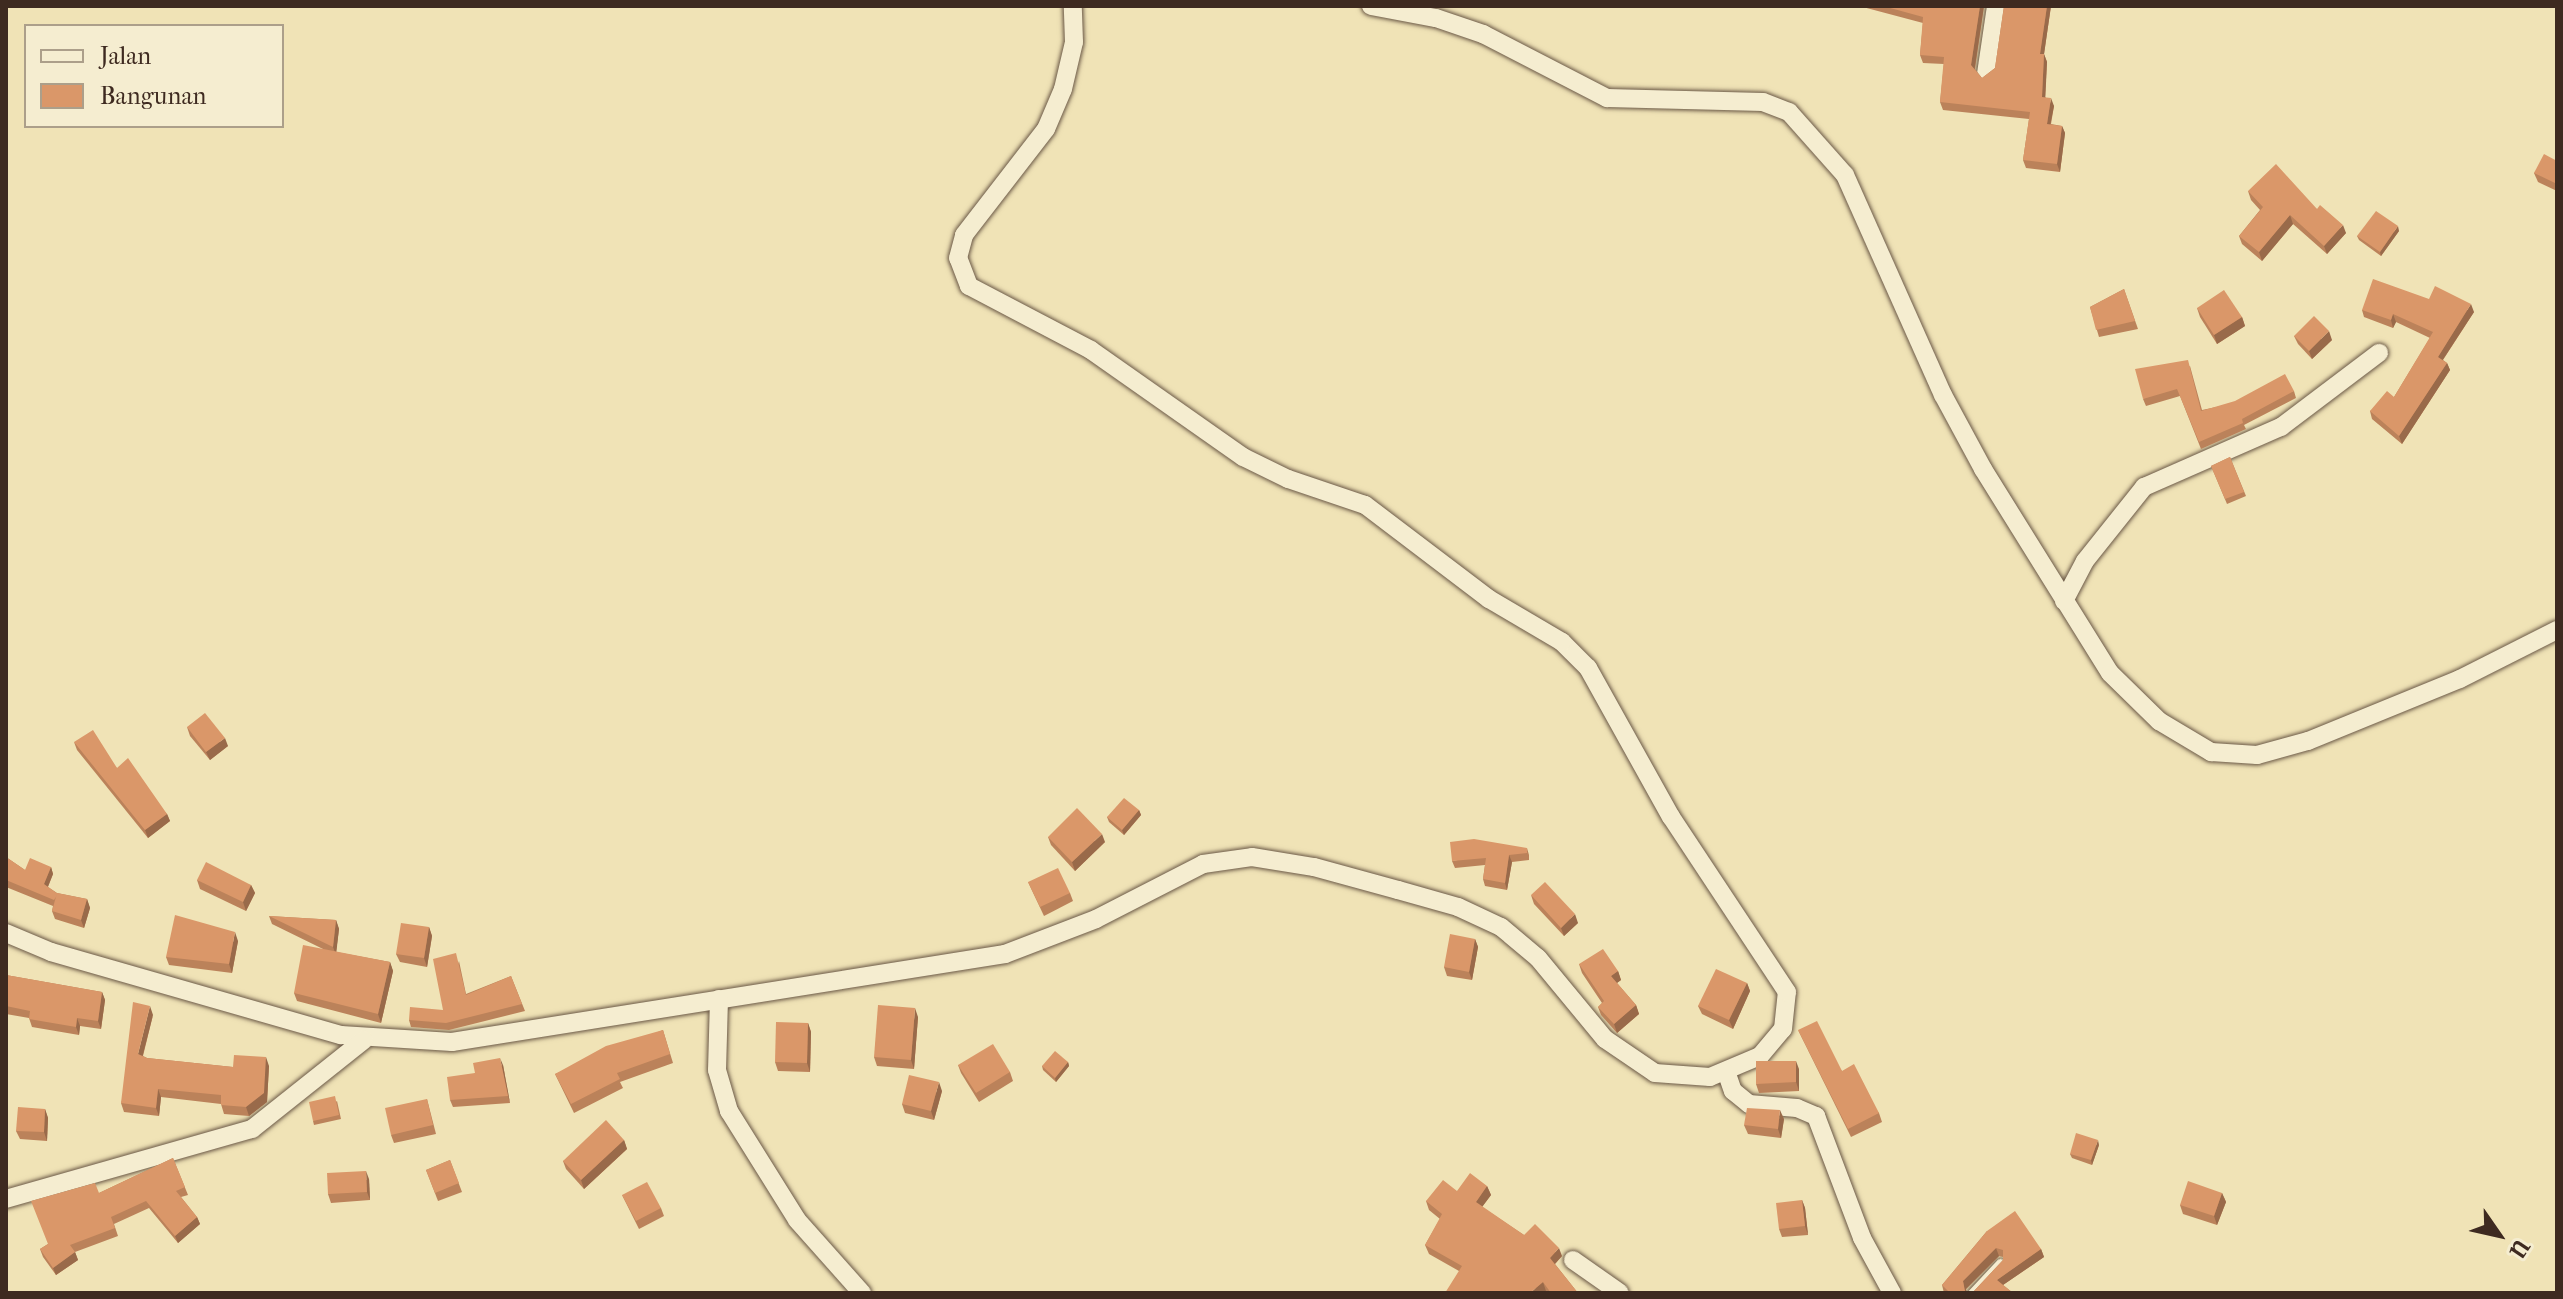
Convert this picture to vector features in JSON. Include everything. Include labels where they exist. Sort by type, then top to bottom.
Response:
[{"type":"street","points":[[6,933],[51,952],[364,1040],[452,1042],[1005,954],[1096,919],[1203,864],[1252,857],[1314,867],[1458,907],[1501,927],[1538,958],[1627,1058],[1674,1078],[1727,1074],[1774,1042],[1788,1014],[1787,992],[1671,817],[1588,668],[1562,642],[1489,599],[1365,505],[1288,479],[1243,457],[1091,350],[999,307],[969,286],[961,274],[958,258],[964,235],[1046,129],[1063,89],[1074,42],[1073,6]]},
{"type":"street","points":[[1371,6],[1410,10],[1483,34],[1607,98],[1763,102],[1789,112],[1845,175],[1943,395],[2110,673],[2159,721],[2211,752],[2257,755],[2383,712],[2557,630]]},
{"type":"street","points":[[1986,74],[1996,6]]},
{"type":"street","points":[[2064,601],[2085,561],[2144,487],[2281,427],[2379,353]]},
{"type":"street","points":[[719,999],[717,1070],[729,1111],[797,1220],[862,1293]]},
{"type":"street","points":[[6,1199],[252,1129],[364,1040]]},
{"type":"street","points":[[1727,1074],[1733,1091],[1749,1104],[1797,1108],[1816,1116],[1862,1238],[1892,1293]]},
{"type":"street","points":[[1573,1260],[1620,1293]]},
{"type":"lane","points":[[1972,1293],[2000,1263]]},
{"type":"building","points":[[1883,6],[1980,6],[1971,65],[1982,78],[1995,68],[2004,6],[2047,6],[2040,54],[2044,54],[2042,97],[2051,98],[2047,124],[2062,126],[2057,164],[2023,160],[2030,112],[1940,102],[1944,57],[1920,55],[1923,17]]},
{"type":"building","points":[[2544,154],[2557,161],[2557,184],[2534,173]]},
{"type":"building","points":[[2276,164],[2317,209],[2320,205],[2343,225],[2324,246],[2290,215],[2259,252],[2239,236],[2263,207],[2248,191]]},
{"type":"building","points":[[2376,211],[2398,226],[2380,252],[2357,236]]},
{"type":"building","points":[[2373,279],[2429,299],[2435,286],[2471,304],[2438,357],[2447,363],[2399,436],[2370,411],[2387,391],[2394,397],[2433,332],[2393,314],[2391,320],[2362,310]]},
{"type":"building","points":[[2124,289],[2135,321],[2096,330],[2090,307]]},
{"type":"building","points":[[2224,290],[2242,317],[2214,335],[2197,308]]},
{"type":"building","points":[[2314,316],[2329,331],[2309,351],[2294,336]]},
{"type":"building","points":[[2188,360],[2201,411],[2235,401],[2285,374],[2294,391],[2242,419],[2243,423],[2199,442],[2177,389],[2143,399],[2135,369]]},
{"type":"building","points":[[2230,457],[2244,492],[2225,499],[2211,466]]},
{"type":"building","points":[[205,713],[225,738],[206,752],[187,727]]},
{"type":"building","points":[[93,730],[117,768],[128,758],[167,814],[145,830],[74,742]]},
{"type":"building","points":[[1124,798],[1139,810],[1122,830],[1107,817]]},
{"type":"building","points":[[1077,808],[1102,834],[1072,862],[1048,837]]},
{"type":"building","points":[[1474,839],[1527,848],[1527,853],[1509,855],[1505,883],[1483,879],[1486,858],[1452,861],[1450,842]]},
{"type":"building","points":[[6,857],[25,870],[30,858],[51,867],[44,884],[58,894],[54,900],[6,880]]},
{"type":"building","points":[[206,862],[251,885],[243,902],[197,880]]},
{"type":"building","points":[[1058,868],[1070,893],[1040,907],[1028,882]]},
{"type":"building","points":[[1545,882],[1575,914],[1561,928],[1531,895]]},
{"type":"building","points":[[57,893],[87,899],[81,920],[52,911]]},
{"type":"building","points":[[175,915],[235,932],[229,964],[166,957]]},
{"type":"building","points":[[269,916],[336,920],[333,947]]},
{"type":"building","points":[[401,923],[429,927],[424,958],[396,954]]},
{"type":"building","points":[[1450,934],[1475,939],[1469,972],[1444,967]]},
{"type":"building","points":[[303,945],[390,962],[378,1014],[294,993]]},
{"type":"building","points":[[1603,949],[1618,971],[1611,976],[1636,1005],[1614,1024],[1598,1007],[1604,1001],[1579,964]]},
{"type":"building","points":[[456,953],[466,995],[511,976],[522,1004],[446,1023],[409,1020],[410,1007],[443,1010],[433,959]]},
{"type":"building","points":[[1716,969],[1747,983],[1729,1020],[1698,1006]]},
{"type":"building","points":[[6,975],[102,992],[98,1021],[77,1018],[76,1027],[29,1019],[30,1011],[6,1006]]},
{"type":"building","points":[[133,1002],[150,1006],[138,1054],[147,1058],[233,1067],[234,1055],[266,1057],[264,1093],[246,1107],[221,1105],[221,1095],[158,1089],[156,1108],[121,1103]]},
{"type":"building","points":[[878,1005],[915,1008],[911,1060],[874,1057]]},
{"type":"building","points":[[1817,1021],[1842,1071],[1854,1064],[1879,1113],[1848,1129],[1798,1030]]},
{"type":"building","points":[[776,1022],[808,1023],[807,1063],[775,1062]]},
{"type":"building","points":[[663,1030],[670,1054],[617,1073],[620,1079],[571,1104],[555,1074],[606,1046]]},
{"type":"building","points":[[993,1044],[1010,1072],[976,1093],[958,1065]]},
{"type":"building","points":[[1055,1051],[1068,1062],[1055,1078],[1042,1066]]},
{"type":"building","points":[[500,1058],[508,1096],[450,1100],[447,1077],[475,1073],[473,1063]]},
{"type":"building","points":[[1756,1061],[1796,1061],[1796,1082],[1756,1084]]},
{"type":"building","points":[[909,1075],[939,1082],[931,1111],[902,1104]]},
{"type":"building","points":[[335,1096],[339,1115],[313,1121],[309,1102]]},
{"type":"building","points":[[427,1099],[433,1125],[391,1135],[385,1108]]},
{"type":"building","points":[[18,1107],[45,1109],[44,1132],[16,1131]]},
{"type":"building","points":[[1747,1108],[1780,1110],[1778,1129],[1744,1125]]},
{"type":"building","points":[[606,1120],[624,1140],[581,1180],[563,1161]]},
{"type":"building","points":[[2076,1133],[2098,1140],[2091,1160],[2070,1154]]},
{"type":"building","points":[[173,1158],[185,1187],[176,1191],[197,1217],[175,1236],[146,1201],[111,1217],[115,1228],[70,1245],[75,1252],[53,1268],[40,1249],[48,1244],[31,1201],[95,1183],[99,1193]]},
{"type":"building","points":[[450,1160],[459,1183],[435,1193],[426,1170]]},
{"type":"building","points":[[366,1171],[367,1192],[328,1194],[327,1173]]},
{"type":"building","points":[[1470,1173],[1487,1186],[1476,1202],[1524,1235],[1535,1224],[1559,1248],[1550,1258],[1578,1293],[1551,1293],[1543,1282],[1530,1293],[1445,1293],[1462,1266],[1425,1245],[1442,1214],[1426,1201],[1443,1180],[1457,1191]]},
{"type":"building","points":[[2188,1181],[2222,1193],[2214,1216],[2180,1205]]},
{"type":"building","points":[[647,1182],[661,1208],[636,1221],[622,1195]]},
{"type":"building","points":[[1802,1200],[1805,1226],[1779,1229],[1776,1203]]},
{"type":"building","points":[[2015,1211],[2041,1249],[1997,1280],[2013,1293],[1950,1293],[1942,1285],[1987,1231]],"holes":[[[1996,1248],[2003,1250],[2003,1260],[1974,1291],[1965,1291],[1963,1281]]]}]
